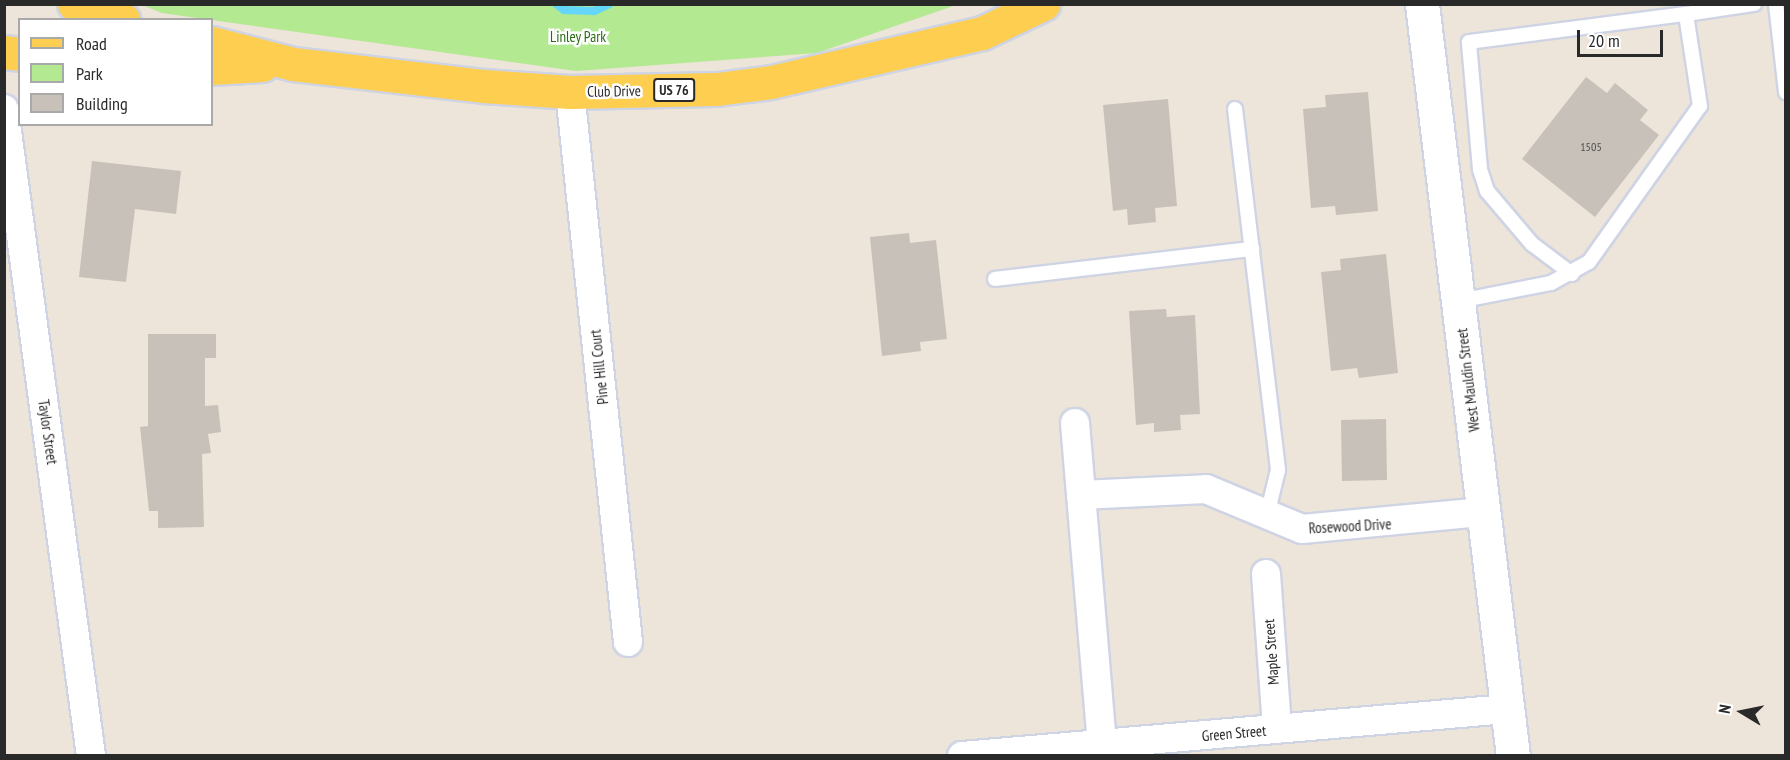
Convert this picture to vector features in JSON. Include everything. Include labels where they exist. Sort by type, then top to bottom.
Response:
[{"type":"main road","points":[[74,4],[118,18]]},
{"type":"main road","name":"Club Drive","points":[[213,43],[293,64],[570,92],[771,82],[982,33],[1043,4]]},
{"type":"main road","points":[[213,68],[293,64]]},
{"type":"street","name":"West Mauldin Street","points":[[1422,4],[1513,756]]},
{"type":"street","name":"Pine Hill Court","points":[[570,92],[628,642]]},
{"type":"street","name":"Taylor Street","points":[[4,109],[91,756]]},
{"type":"street","points":[[1075,423],[1102,744]]},
{"type":"street","name":"Rosewood Drive","points":[[1081,495],[1206,489],[1302,529],[1484,512]]},
{"type":"street","name":"Maple Street","points":[[1266,574],[1277,729]]},
{"type":"street","name":"Green Street","points":[[962,756],[1507,709]]},
{"type":"lane","points":[[1572,273],[1495,206],[1480,169],[1468,42],[1507,35],[1754,4]]},
{"type":"lane","points":[[1776,4],[1785,92]]},
{"type":"lane","points":[[1459,301],[1572,273],[1589,262],[1700,106],[1686,14]]},
{"type":"lane","points":[[1235,109],[1278,470],[1267,515]]},
{"type":"lane","points":[[995,279],[1252,249]]},
{"type":"green space","name":"Linley Park","points":[[142,5],[956,5],[817,53],[576,71],[213,20],[213,18],[162,13]]},
{"type":"building","points":[[1586,77],[1607,93],[1615,83],[1648,110],[1640,120],[1659,135],[1595,217],[1522,159]]},
{"type":"building","points":[[1368,92],[1378,211],[1336,215],[1335,206],[1311,208],[1303,109],[1326,107],[1325,95]]},
{"type":"building","points":[[1168,99],[1177,206],[1155,208],[1156,222],[1128,225],[1127,209],[1113,211],[1103,105]]},
{"type":"building","points":[[92,161],[181,171],[176,214],[135,209],[126,282],[79,277]]},
{"type":"building","points":[[909,233],[910,243],[936,240],[947,339],[920,342],[921,351],[882,356],[870,237]]},
{"type":"building","points":[[1386,254],[1398,373],[1359,378],[1357,368],[1331,371],[1321,272],[1341,270],[1340,259]]},
{"type":"building","points":[[1166,309],[1167,317],[1195,315],[1200,414],[1180,415],[1181,430],[1154,432],[1154,423],[1136,425],[1129,311]]},
{"type":"building","points":[[148,334],[216,334],[216,358],[205,358],[205,406],[218,405],[221,432],[208,434],[211,453],[202,454],[204,527],[158,528],[158,511],[149,511],[140,427],[148,426]]},
{"type":"building","points":[[1386,419],[1387,480],[1342,481],[1341,420]]},
{"type":"waterway","points":[[556,4],[564,10],[594,11],[610,4]]}]
